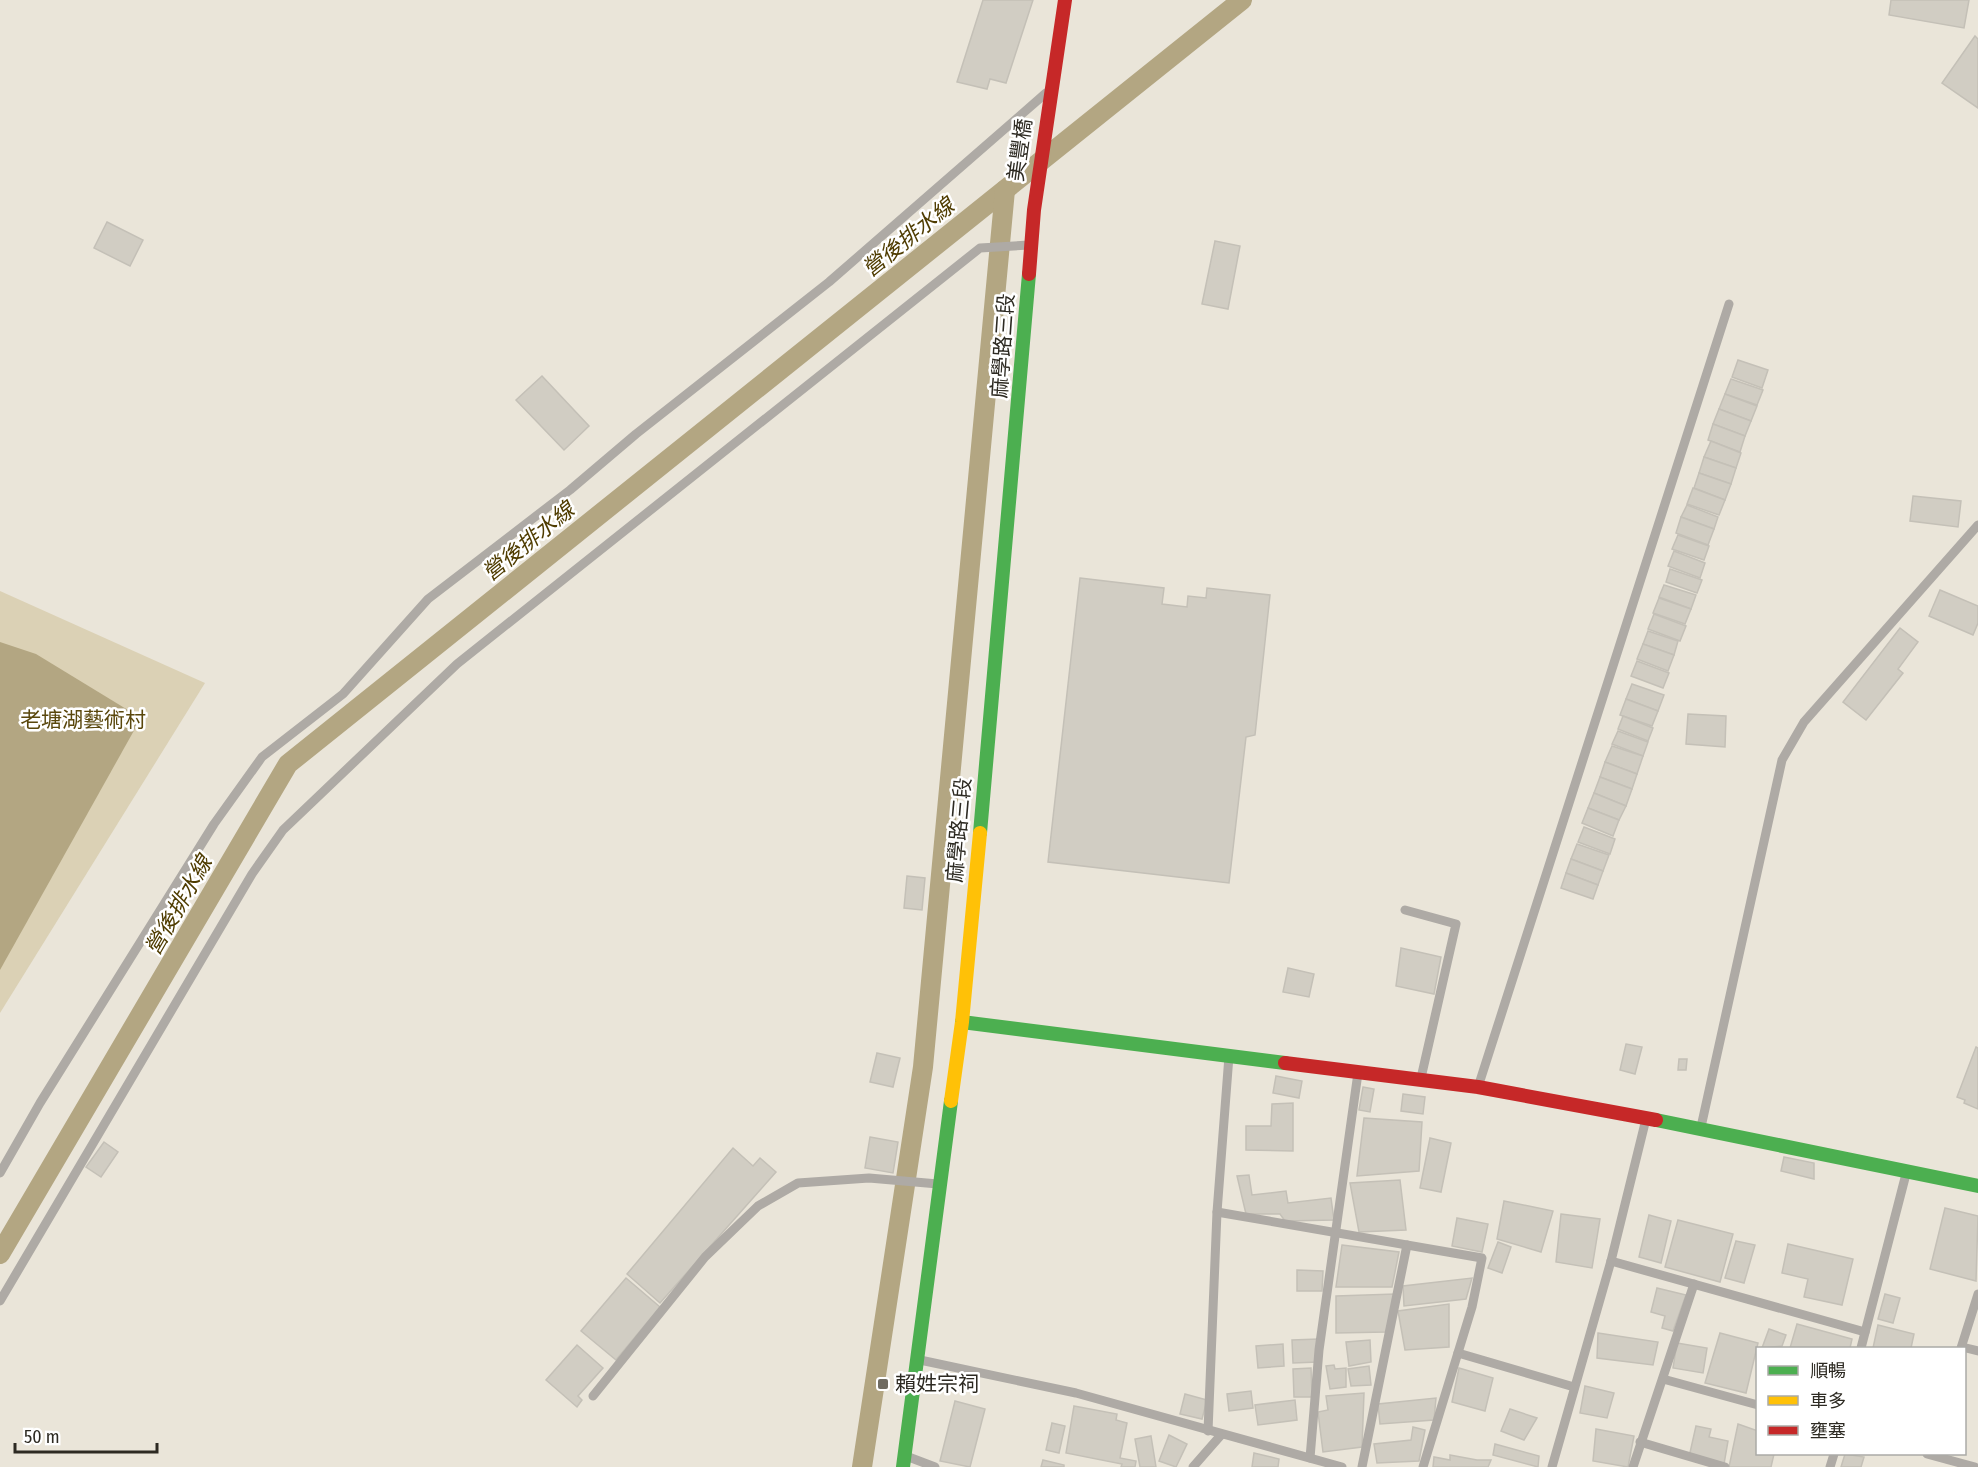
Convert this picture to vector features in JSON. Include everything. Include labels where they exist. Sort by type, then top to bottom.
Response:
[{"type":"main road","name":"美豐橋","points":[[1036,195],[1065,0]]},
{"type":"main road","name":"麻學路三段","points":[[903,1461],[962,1022],[1019,414],[1036,195]]},
{"type":"main road","points":[[962,1022],[1421,1078],[1478,1087],[1701,1129],[1978,1186]]},
{"type":"lane","points":[[0,1173],[40,1103],[214,824],[262,757],[344,694],[428,599],[570,490],[636,434],[829,282],[1050,89]]},
{"type":"lane","points":[[0,1301],[252,874],[283,830],[457,664],[980,248],[1032,245]]},
{"type":"lane","points":[[1478,1087],[1729,304]]},
{"type":"lane","points":[[1701,1129],[1782,760],[1804,722],[1978,525]]},
{"type":"lane","points":[[1405,910],[1456,924],[1421,1078]]},
{"type":"lane","points":[[1208,1431],[1217,1212],[1228,1055]]},
{"type":"lane","points":[[1310,1458],[1319,1350],[1358,1071]]},
{"type":"lane","points":[[1552,1467],[1611,1261],[1646,1119]]},
{"type":"lane","points":[[1861,1347],[1907,1172]]},
{"type":"lane","points":[[592,1396],[705,1257],[758,1206],[798,1183],[869,1178],[940,1184]]},
{"type":"lane","points":[[1217,1212],[1482,1258],[1458,1353],[1423,1467]]},
{"type":"lane","points":[[1362,1467],[1407,1245]]},
{"type":"lane","points":[[1611,1261],[1865,1332]]},
{"type":"lane","points":[[1633,1467],[1694,1284]]},
{"type":"lane","points":[[1962,1347],[1978,1294]]},
{"type":"lane","points":[[1458,1353],[1574,1387]]},
{"type":"lane","points":[[916,1359],[1076,1394],[1342,1467]]},
{"type":"lane","points":[[1663,1378],[1756,1404]]},
{"type":"lane","points":[[1192,1467],[1221,1435]]},
{"type":"lane","points":[[1640,1442],[1725,1467]]},
{"type":"lane","points":[[1931,1455],[1951,1464],[1975,1467]]},
{"type":"lane","points":[[903,1461],[935,1467]]},
{"type":"green space","name":"老塘湖藝術村","points":[[0,591],[205,683],[0,1013]]},
{"type":"shaded area","points":[[0,642],[36,654],[141,718],[0,970]]},
{"type":"building","points":[[983,0],[1033,0],[1006,83],[990,79],[987,89],[957,82]]},
{"type":"building","points":[[1891,0],[1969,0],[1964,28],[1889,15]]},
{"type":"building","points":[[1975,36],[1978,39],[1978,108],[1942,83]]},
{"type":"building","points":[[107,222],[143,240],[130,266],[94,248]]},
{"type":"building","points":[[1215,241],[1240,246],[1228,309],[1202,304]]},
{"type":"building","points":[[1738,360],[1768,370],[1762,388],[1732,377]]},
{"type":"building","points":[[542,376],[589,426],[564,450],[516,400]]},
{"type":"building","points":[[1731,379],[1763,390],[1757,405],[1725,394]]},
{"type":"building","points":[[1725,394],[1757,406],[1751,421],[1719,409]]},
{"type":"building","points":[[1719,409],[1751,421],[1745,436],[1713,424]]},
{"type":"building","points":[[1713,424],[1745,436],[1740,452],[1708,440]]},
{"type":"building","points":[[1711,441],[1741,453],[1736,468],[1704,457]]},
{"type":"building","points":[[1704,457],[1736,468],[1731,484],[1699,473]]},
{"type":"building","points":[[1699,473],[1731,484],[1725,500],[1694,488]]},
{"type":"building","points":[[1693,488],[1725,500],[1719,515],[1687,504]]},
{"type":"building","points":[[1913,496],[1961,501],[1958,527],[1910,521]]},
{"type":"building","points":[[1687,505],[1718,517],[1714,529],[1681,517]]},
{"type":"building","points":[[1681,517],[1714,529],[1708,545],[1676,533]]},
{"type":"building","points":[[1678,535],[1709,546],[1704,560],[1672,549]]},
{"type":"building","points":[[1674,551],[1705,563],[1700,578],[1668,566]]},
{"type":"building","points":[[1670,569],[1702,580],[1697,593],[1666,582]]},
{"type":"building","points":[[1080,578],[1164,588],[1162,604],[1187,607],[1188,596],[1206,598],[1207,588],[1270,595],[1255,735],[1246,737],[1229,883],[1048,862]]},
{"type":"building","points":[[1664,585],[1696,595],[1691,609],[1659,597]]},
{"type":"building","points":[[1940,590],[1978,606],[1978,623],[1973,635],[1929,616]]},
{"type":"building","points":[[1659,598],[1691,609],[1685,624],[1653,613]]},
{"type":"building","points":[[1654,614],[1686,626],[1680,641],[1648,629]]},
{"type":"building","points":[[1900,628],[1918,642],[1898,669],[1903,673],[1866,720],[1843,702]]},
{"type":"building","points":[[1648,631],[1678,641],[1674,655],[1643,644]]},
{"type":"building","points":[[1643,644],[1674,655],[1668,671],[1637,659]]},
{"type":"building","points":[[1637,661],[1669,673],[1663,688],[1631,676]]},
{"type":"building","points":[[1632,684],[1664,695],[1658,711],[1626,699]]},
{"type":"building","points":[[1626,699],[1658,711],[1652,726],[1620,715]]},
{"type":"building","points":[[1688,714],[1726,716],[1725,747],[1686,744]]},
{"type":"building","points":[[1623,716],[1653,728],[1648,741],[1618,729]]},
{"type":"building","points":[[1618,731],[1648,742],[1643,756],[1612,744]]},
{"type":"building","points":[[1612,746],[1643,756],[1637,774],[1605,762]]},
{"type":"building","points":[[1605,762],[1637,774],[1632,789],[1600,777]]},
{"type":"building","points":[[1600,777],[1632,789],[1626,806],[1594,793]]},
{"type":"building","points":[[1594,793],[1626,806],[1619,820],[1588,808]]},
{"type":"building","points":[[1588,808],[1619,820],[1613,836],[1582,823]]},
{"type":"building","points":[[1584,827],[1615,839],[1610,854],[1578,842]]},
{"type":"building","points":[[1577,844],[1609,855],[1603,871],[1571,859]]},
{"type":"building","points":[[1571,859],[1603,871],[1598,885],[1566,873]]},
{"type":"building","points":[[1566,873],[1598,885],[1593,899],[1561,888]]},
{"type":"building","points":[[907,876],[925,878],[922,910],[904,908]]},
{"type":"building","points":[[1401,948],[1441,957],[1434,994],[1396,986]]},
{"type":"building","points":[[1288,968],[1314,974],[1309,997],[1283,992]]},
{"type":"building","points":[[1626,1044],[1642,1047],[1635,1074],[1620,1070]]},
{"type":"building","points":[[1976,1047],[1978,1048],[1978,1109],[1957,1097]]},
{"type":"building","points":[[877,1053],[900,1058],[893,1087],[870,1082]]},
{"type":"building","points":[[1679,1059],[1687,1059],[1686,1070],[1678,1070]]},
{"type":"building","points":[[1276,1076],[1302,1081],[1299,1098],[1273,1093]]},
{"type":"building","points":[[1363,1087],[1374,1089],[1370,1112],[1359,1110]]},
{"type":"building","points":[[1403,1094],[1425,1097],[1423,1114],[1401,1111]]},
{"type":"building","points":[[1293,1103],[1293,1151],[1246,1150],[1246,1126],[1271,1126],[1272,1104]]},
{"type":"building","points":[[1364,1118],[1422,1122],[1419,1171],[1357,1176]]},
{"type":"building","points":[[870,1137],[898,1142],[893,1173],[865,1168]]},
{"type":"building","points":[[1430,1138],[1451,1143],[1441,1192],[1420,1188]]},
{"type":"building","points":[[104,1142],[118,1152],[101,1177],[86,1167]]},
{"type":"building","points":[[733,1148],[753,1166],[760,1158],[776,1172],[660,1303],[627,1274]]},
{"type":"building","points":[[1784,1157],[1814,1163],[1814,1179],[1781,1171]]},
{"type":"building","points":[[1249,1175],[1252,1195],[1286,1191],[1288,1203],[1331,1198],[1334,1220],[1285,1221],[1280,1214],[1246,1214],[1237,1176]]},
{"type":"building","points":[[1400,1180],[1406,1230],[1359,1232],[1350,1183]]},
{"type":"building","points":[[1504,1201],[1553,1211],[1541,1252],[1497,1239]]},
{"type":"building","points":[[1945,1208],[1978,1216],[1976,1281],[1930,1269]]},
{"type":"building","points":[[1561,1214],[1600,1219],[1592,1268],[1556,1262]]},
{"type":"building","points":[[1649,1215],[1671,1221],[1661,1263],[1639,1257]]},
{"type":"building","points":[[1457,1218],[1488,1224],[1482,1252],[1452,1246]]},
{"type":"building","points":[[1678,1220],[1733,1234],[1720,1282],[1665,1267]]},
{"type":"building","points":[[1736,1241],[1755,1245],[1744,1283],[1725,1278]]},
{"type":"building","points":[[1498,1242],[1511,1247],[1502,1273],[1488,1268]]},
{"type":"building","points":[[1788,1244],[1853,1259],[1842,1305],[1804,1297],[1808,1279],[1782,1273]]},
{"type":"building","points":[[1342,1245],[1399,1252],[1392,1287],[1336,1287]]},
{"type":"building","points":[[1297,1270],[1323,1271],[1322,1291],[1297,1291]]},
{"type":"building","points":[[626,1278],[660,1307],[616,1360],[581,1331]]},
{"type":"building","points":[[1472,1278],[1466,1299],[1404,1306],[1403,1286]]},
{"type":"building","points":[[1657,1288],[1686,1295],[1673,1331],[1662,1328],[1665,1316],[1651,1312]]},
{"type":"building","points":[[1395,1294],[1386,1332],[1336,1333],[1336,1296]]},
{"type":"building","points":[[1885,1294],[1900,1298],[1893,1323],[1878,1319]]},
{"type":"building","points":[[1449,1304],[1449,1347],[1405,1350],[1398,1311]]},
{"type":"building","points":[[1797,1324],[1852,1339],[1850,1347],[1790,1347]]},
{"type":"building","points":[[1878,1325],[1914,1334],[1911,1347],[1873,1347]]},
{"type":"building","points":[[1769,1329],[1786,1335],[1782,1346],[1762,1347]]},
{"type":"building","points":[[1598,1333],[1658,1342],[1653,1365],[1597,1358]]},
{"type":"building","points":[[1720,1333],[1758,1343],[1746,1393],[1705,1383]]},
{"type":"building","points":[[1318,1339],[1318,1362],[1293,1363],[1292,1340]]},
{"type":"building","points":[[1370,1340],[1371,1362],[1349,1366],[1346,1342]]},
{"type":"building","points":[[1677,1343],[1707,1348],[1703,1373],[1673,1368]]},
{"type":"building","points":[[1283,1344],[1284,1366],[1258,1368],[1256,1346]]},
{"type":"building","points":[[577,1345],[603,1368],[578,1396],[582,1400],[577,1407],[546,1380]]},
{"type":"building","points":[[1334,1365],[1335,1369],[1346,1368],[1346,1387],[1330,1389],[1326,1366]]},
{"type":"building","points":[[1369,1366],[1371,1385],[1351,1386],[1348,1369]]},
{"type":"building","points":[[1311,1368],[1312,1397],[1294,1397],[1293,1369]]},
{"type":"building","points":[[1459,1368],[1493,1378],[1485,1411],[1452,1402]]},
{"type":"building","points":[[1585,1386],[1614,1393],[1607,1418],[1580,1413]]},
{"type":"building","points":[[1251,1391],[1253,1408],[1229,1411],[1227,1394]]},
{"type":"building","points":[[1364,1393],[1362,1447],[1323,1452],[1318,1412],[1328,1410],[1326,1396]]},
{"type":"building","points":[[1185,1394],[1207,1400],[1202,1419],[1180,1414]]},
{"type":"building","points":[[1436,1398],[1434,1420],[1380,1424],[1378,1404]]},
{"type":"building","points":[[1295,1400],[1297,1420],[1258,1425],[1255,1405]]},
{"type":"building","points":[[955,1401],[985,1409],[970,1467],[940,1461]]},
{"type":"building","points":[[1074,1406],[1117,1414],[1116,1420],[1127,1423],[1120,1458],[1136,1461],[1135,1467],[1121,1467],[1122,1464],[1066,1453]]},
{"type":"building","points":[[1510,1409],[1537,1418],[1524,1440],[1501,1431]]},
{"type":"building","points":[[1052,1423],[1065,1426],[1059,1453],[1046,1450]]},
{"type":"building","points":[[1738,1424],[1756,1430],[1756,1455],[1774,1455],[1771,1467],[1729,1467]]},
{"type":"building","points":[[1696,1426],[1711,1429],[1709,1437],[1728,1441],[1724,1464],[1689,1457]]},
{"type":"building","points":[[1413,1427],[1425,1430],[1419,1461],[1377,1463],[1374,1444],[1411,1440]]},
{"type":"building","points":[[1596,1429],[1634,1436],[1628,1467],[1593,1461]]},
{"type":"building","points":[[1169,1435],[1187,1444],[1176,1467],[1159,1461]]},
{"type":"building","points":[[1151,1436],[1156,1467],[1140,1467],[1135,1439]]},
{"type":"building","points":[[1495,1444],[1539,1456],[1538,1467],[1493,1455]]},
{"type":"building","points":[[1254,1453],[1279,1459],[1278,1467],[1252,1467]]},
{"type":"building","points":[[1450,1455],[1491,1460],[1488,1467],[1433,1467],[1434,1457],[1450,1460]]},
{"type":"building","points":[[1845,1455],[1864,1457],[1861,1467],[1841,1467]]},
{"type":"building","points":[[1043,1460],[1064,1465],[1064,1467],[1041,1467]]},
{"type":"waterway","name":"營後排水線","points":[[0,1254],[288,764],[1242,0]]},
{"type":"waterway","points":[[862,1467],[923,1067],[1005,190]]},
{"type":"traffic: fast","points":[[980,833],[1029,274]]},
{"type":"traffic: fast","points":[[962,1022],[1285,1063]]},
{"type":"traffic: fast","points":[[903,1467],[951,1101]]},
{"type":"traffic: fast","points":[[1656,1120],[1978,1186]]},
{"type":"traffic: slow","points":[[951,1101],[962,1022],[980,833]]},
{"type":"traffic: jam","points":[[1029,274],[1034,210],[1065,0]]},
{"type":"traffic: jam","points":[[1285,1063],[1478,1087],[1656,1120]]},
{"type":"place","name":"賴姓宗祠","points":[[883,1384]]}]
